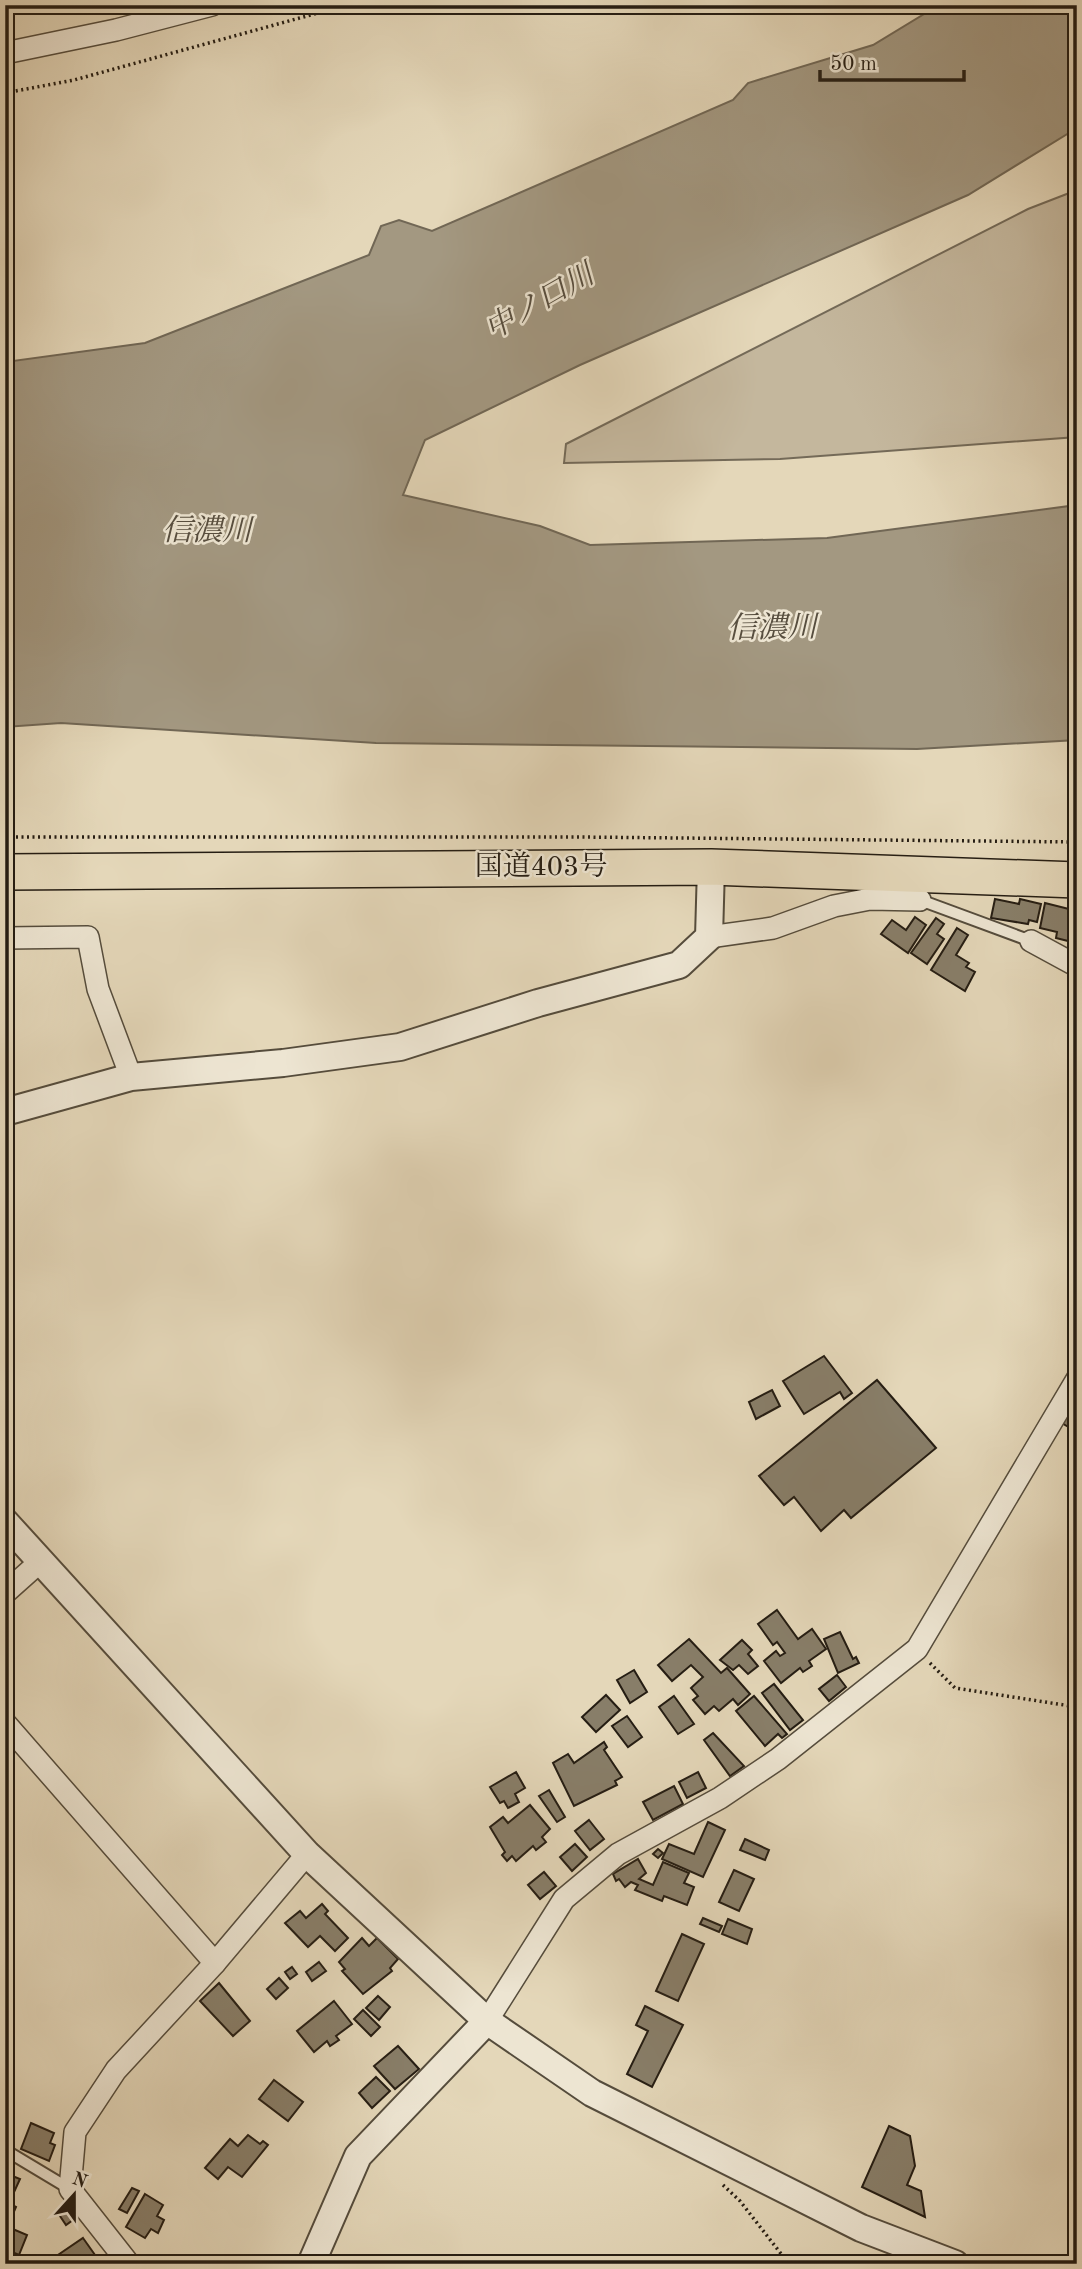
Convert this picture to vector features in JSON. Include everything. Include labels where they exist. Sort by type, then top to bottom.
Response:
[{"type":"highway","name":"国道403号","points":[[5,872],[710,867],[1077,880]]},
{"type":"street","points":[[5,53],[116,30],[212,5]]},
{"type":"street","points":[[709,937],[710,867]]},
{"type":"street","points":[[5,1111],[131,1077],[283,1063],[400,1046],[538,1003],[679,965],[709,937],[773,928],[834,906],[870,899],[919,901]]},
{"type":"street","points":[[5,939],[88,937],[99,989],[131,1077]]},
{"type":"street","points":[[1031,942],[1077,966]]},
{"type":"street","points":[[311,2264],[358,2156],[487,2021],[564,1899],[618,1854],[720,1798],[778,1759],[917,1649],[1077,1379]]},
{"type":"street","points":[[5,1522],[307,1854],[487,2021],[592,2093],[860,2228],[955,2264]]},
{"type":"street","points":[[5,1593],[42,1560]]},
{"type":"street","points":[[9,1734],[215,1963]]},
{"type":"street","points":[[129,2264],[70,2189],[75,2132],[116,2070],[215,1963],[307,1854]]},
{"type":"lane","points":[[919,901],[1031,942]]},
{"type":"lane","points":[[5,2150],[70,2189]]},
{"type":"path","points":[[5,93],[74,80],[346,5]]},
{"type":"path","points":[[5,837],[581,837],[1077,842]]},
{"type":"path","points":[[917,1649],[955,1688],[1077,1707]]},
{"type":"path","points":[[721,2184],[740,2201],[789,2264]]},
{"type":"shaded area","points":[[1077,190],[1077,437],[780,459],[564,463],[566,444],[1028,209]]},
{"type":"water","name":"信濃川","points":[[939,5],[1077,5],[1077,128],[968,195],[580,365],[425,440],[403,495],[540,526],[590,545],[827,538],[1077,505],[1077,740],[917,749],[376,743],[61,723],[5,727],[5,362],[145,343],[369,255],[381,226],[399,220],[432,231],[733,100],[748,83],[873,45]]},
{"type":"building","points":[[995,899],[1019,904],[1020,899],[1041,904],[1037,922],[1029,920],[1028,924],[991,918]]},
{"type":"building","points":[[1045,903],[1077,911],[1077,937],[1070,935],[1068,941],[1056,938],[1057,932],[1040,928]]},
{"type":"building","points":[[915,917],[926,925],[908,953],[881,934],[892,920],[906,930]]},
{"type":"building","points":[[936,918],[944,924],[937,934],[944,939],[927,964],[911,953]]},
{"type":"building","points":[[957,928],[968,935],[956,955],[969,963],[966,967],[975,972],[965,991],[931,970]]},
{"type":"building","points":[[824,1356],[852,1393],[844,1399],[840,1392],[804,1414],[783,1381]]},
{"type":"building","points":[[877,1380],[936,1448],[851,1518],[844,1510],[821,1531],[794,1497],[784,1505],[759,1476]]},
{"type":"building","points":[[772,1390],[780,1406],[756,1419],[749,1402]]},
{"type":"building","points":[[1077,1396],[1077,1432],[1060,1422]]},
{"type":"building","points":[[777,1610],[798,1639],[812,1629],[826,1649],[809,1661],[812,1666],[803,1672],[800,1668],[781,1683],[764,1661],[776,1651],[780,1656],[785,1653],[777,1642],[773,1645],[758,1624]]},
{"type":"building","points":[[840,1632],[853,1659],[856,1657],[859,1663],[838,1673],[824,1639]]},
{"type":"building","points":[[689,1639],[721,1673],[727,1668],[750,1694],[738,1705],[733,1699],[719,1711],[714,1706],[705,1714],[693,1700],[698,1696],[691,1688],[703,1677],[691,1665],[672,1681],[658,1665]]},
{"type":"building","points":[[742,1640],[752,1650],[748,1654],[758,1666],[748,1674],[739,1665],[733,1670],[720,1660]]},
{"type":"building","points":[[634,1670],[647,1692],[630,1703],[617,1680]]},
{"type":"building","points":[[837,1675],[846,1687],[829,1701],[819,1689]]},
{"type":"building","points":[[774,1684],[803,1720],[790,1730],[762,1693]]},
{"type":"building","points":[[606,1695],[620,1710],[596,1732],[582,1717]]},
{"type":"building","points":[[674,1696],[694,1724],[678,1734],[659,1707]]},
{"type":"building","points":[[754,1696],[787,1734],[782,1738],[778,1734],[765,1746],[736,1711]]},
{"type":"building","points":[[627,1716],[642,1737],[628,1747],[612,1726]]},
{"type":"building","points":[[713,1733],[744,1766],[730,1776],[704,1740]]},
{"type":"building","points":[[604,1742],[607,1747],[604,1750],[622,1777],[615,1781],[617,1785],[574,1806],[553,1763],[568,1754],[574,1763]]},
{"type":"building","points":[[516,1772],[525,1788],[515,1794],[519,1802],[508,1808],[504,1801],[500,1803],[490,1787]]},
{"type":"building","points":[[698,1772],[706,1788],[687,1798],[679,1782]]},
{"type":"building","points":[[674,1786],[683,1804],[653,1820],[643,1802]]},
{"type":"building","points":[[549,1790],[565,1817],[557,1822],[539,1796]]},
{"type":"building","points":[[530,1805],[550,1829],[542,1837],[546,1842],[536,1850],[533,1846],[516,1861],[512,1856],[507,1861],[502,1855],[505,1852],[490,1827],[503,1817],[508,1823]]},
{"type":"building","points":[[589,1820],[604,1839],[590,1850],[575,1831]]},
{"type":"building","points":[[708,1822],[725,1830],[703,1877],[662,1859],[669,1844],[694,1854]]},
{"type":"building","points":[[745,1839],[769,1850],[765,1860],[740,1850]]},
{"type":"building","points":[[575,1844],[587,1857],[572,1871],[560,1857]]},
{"type":"building","points":[[658,1849],[663,1853],[658,1858],[653,1854]]},
{"type":"building","points":[[638,1859],[646,1873],[639,1879],[653,1885],[663,1862],[689,1873],[684,1883],[694,1887],[687,1905],[664,1896],[662,1901],[635,1890],[638,1885],[631,1882],[625,1887],[619,1879],[616,1881],[613,1874]]},
{"type":"building","points":[[734,1870],[754,1879],[739,1911],[719,1902]]},
{"type":"building","points":[[544,1872],[556,1886],[540,1899],[528,1885]]},
{"type":"building","points":[[322,1904],[328,1911],[325,1914],[348,1938],[335,1951],[320,1936],[308,1947],[285,1923],[300,1911],[306,1918]]},
{"type":"building","points":[[703,1918],[722,1926],[719,1932],[700,1924]]},
{"type":"building","points":[[728,1919],[752,1929],[747,1944],[722,1934]]},
{"type":"building","points":[[682,1934],[704,1944],[678,2001],[656,1991]]},
{"type":"building","points":[[362,1938],[369,1946],[377,1938],[398,1959],[390,1968],[392,1971],[363,1994],[342,1971],[345,1969],[339,1962]]},
{"type":"building","points":[[319,1962],[326,1971],[312,1981],[306,1972]]},
{"type":"building","points":[[292,1967],[297,1974],[290,1979],[285,1972]]},
{"type":"building","points":[[279,1978],[288,1988],[276,1999],[267,1989]]},
{"type":"building","points":[[219,1983],[250,2021],[233,2036],[200,2001]]},
{"type":"building","points":[[378,1996],[390,2007],[379,2020],[366,2008]]},
{"type":"building","points":[[334,2001],[352,2024],[336,2036],[339,2040],[330,2046],[327,2041],[314,2052],[297,2031]]},
{"type":"building","points":[[645,2006],[683,2025],[652,2087],[627,2074],[648,2031],[636,2025]]},
{"type":"building","points":[[363,2010],[380,2027],[371,2036],[354,2019]]},
{"type":"building","points":[[398,2046],[419,2069],[395,2089],[374,2066]]},
{"type":"building","points":[[376,2077],[390,2091],[372,2108],[359,2093]]},
{"type":"building","points":[[274,2080],[303,2102],[288,2121],[259,2099]]},
{"type":"building","points":[[31,2123],[54,2133],[50,2143],[55,2145],[49,2161],[21,2149]]},
{"type":"building","points":[[889,2126],[910,2136],[915,2166],[907,2185],[921,2191],[925,2217],[862,2187]]},
{"type":"building","points":[[248,2135],[260,2144],[263,2141],[268,2145],[242,2177],[228,2167],[218,2179],[205,2168],[230,2139],[238,2146]]},
{"type":"building","points":[[5,2173],[20,2179],[9,2203],[16,2207],[10,2221],[5,2219]]},
{"type":"building","points":[[132,2188],[139,2191],[127,2213],[119,2209]]},
{"type":"building","points":[[145,2194],[163,2205],[157,2216],[164,2220],[158,2233],[151,2229],[145,2238],[126,2227]]},
{"type":"building","points":[[69,2206],[77,2217],[66,2225],[58,2213]]},
{"type":"building","points":[[8,2227],[27,2235],[19,2255],[5,2249]]},
{"type":"building","points":[[83,2238],[100,2262],[55,2264],[52,2259]]},
{"type":"water label","name":"中ノ口川","points":[[540,303]]}]
